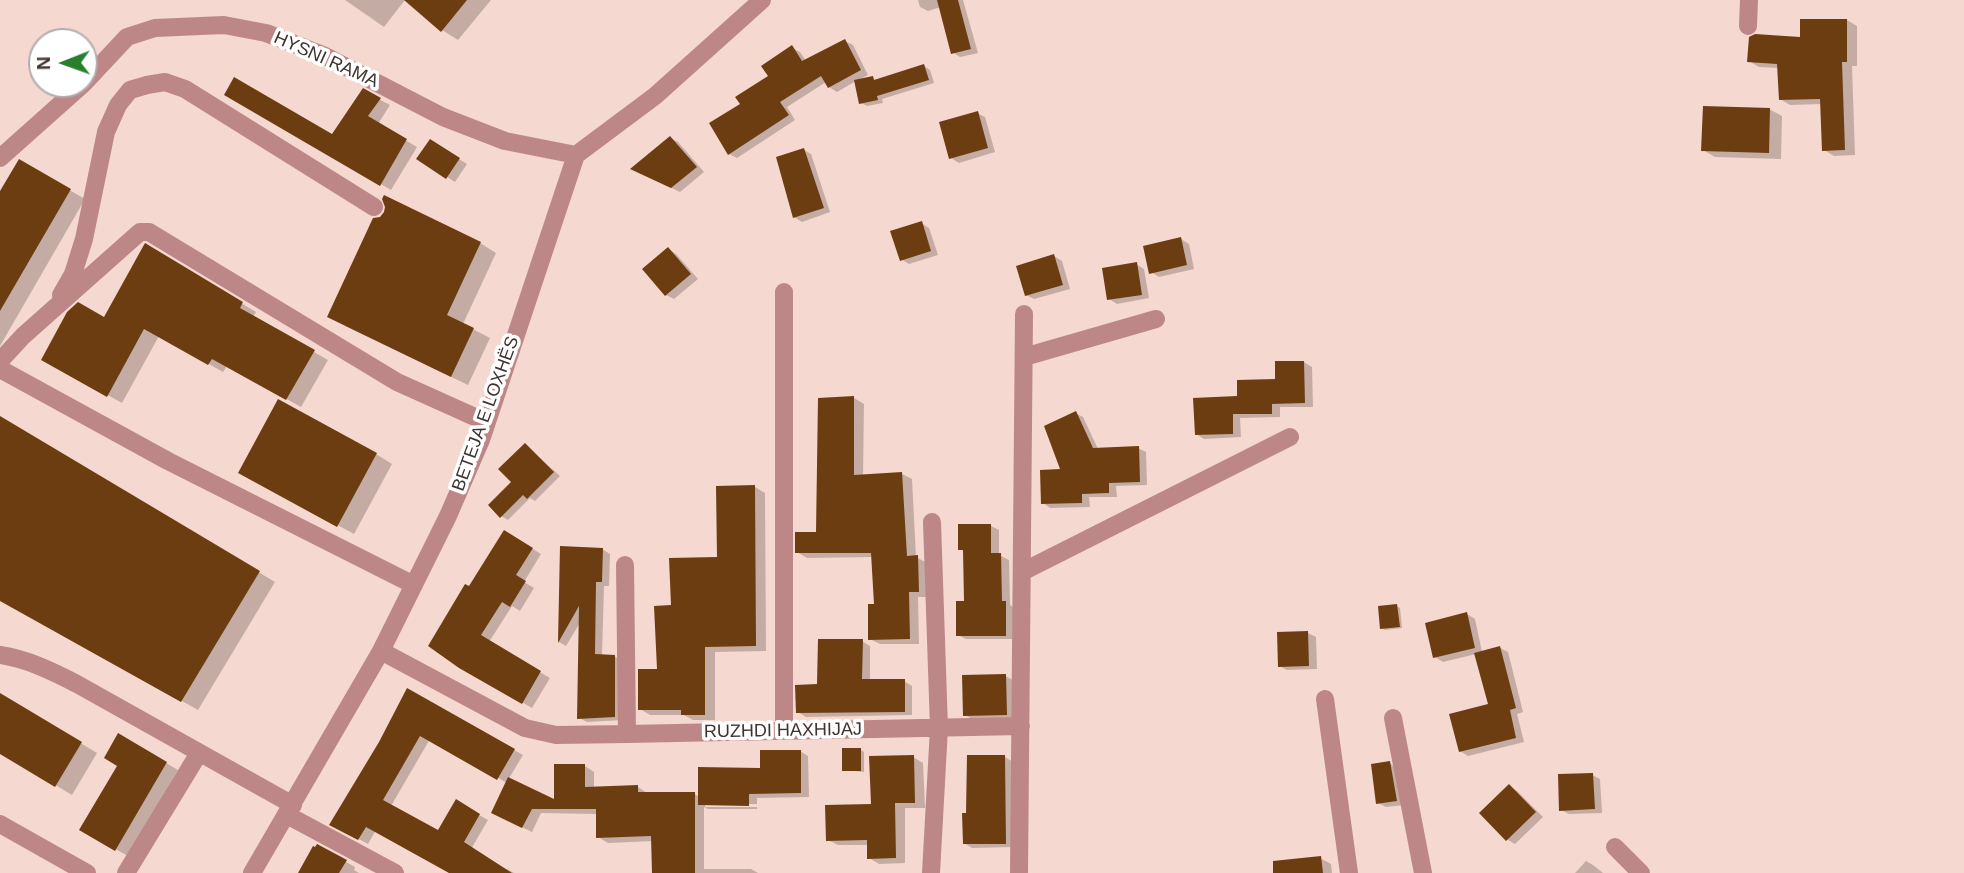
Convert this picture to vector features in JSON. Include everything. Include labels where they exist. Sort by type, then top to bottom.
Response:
[{"type":"street","points":[[576,155],[655,96],[762,0]]},
{"type":"street","points":[[1748,26],[1749,0]]},
{"type":"street","name":"HYSNI RAMA","points":[[98,69],[127,37],[155,28],[224,24],[266,33],[324,56],[443,117],[505,141],[576,155]]},
{"type":"street","points":[[52,310],[73,275],[84,239],[106,132],[118,105],[130,90],[165,82],[185,89],[374,207]]},
{"type":"street","name":"HYSNI RAMA","points":[[0,158],[68,98]]},
{"type":"street","name":"BETEJA E LOXHËS","points":[[252,873],[381,651],[448,516],[481,440],[576,155]]},
{"type":"street","points":[[0,361],[52,310],[140,232],[149,232],[397,382],[486,422]]},
{"type":"street","points":[[784,292],[784,731]]},
{"type":"street","points":[[1019,873],[1024,314]]},
{"type":"street","points":[[1024,357],[1156,319]]},
{"type":"street","points":[[0,369],[168,461],[414,585]]},
{"type":"street","points":[[1022,572],[1290,437]]},
{"type":"street","points":[[931,873],[939,728],[932,522]]},
{"type":"street","points":[[625,565],[627,734]]},
{"type":"street","name":"RUZHDI HAXHIJAJ","points":[[381,651],[525,728],[556,734],[1021,726]]},
{"type":"street","points":[[0,654],[56,673],[199,753],[394,873]]},
{"type":"street","points":[[1325,699],[1349,873]]},
{"type":"street","points":[[1393,718],[1423,873]]},
{"type":"street","points":[[126,873],[199,753]]},
{"type":"street","points":[[0,824],[86,873]]},
{"type":"street","points":[[1615,847],[1641,873]]},
{"type":"building","points":[[404,0],[467,0],[441,32]]},
{"type":"building","points":[[937,0],[958,0],[971,49],[951,54]]},
{"type":"building","points":[[1800,19],[1847,19],[1847,62],[1842,62],[1845,150],[1822,151],[1820,99],[1779,100],[1777,64],[1747,62],[1749,37],[1755,34],[1800,37]]},
{"type":"building","points":[[845,39],[861,70],[828,88],[821,76],[780,102],[789,115],[728,155],[709,123],[740,104],[735,97],[768,76],[761,66],[792,45],[802,61]]},
{"type":"building","points":[[924,64],[929,80],[877,96],[878,100],[859,104],[854,80],[873,76],[874,80]]},
{"type":"building","points":[[234,77],[332,134],[363,88],[381,98],[368,116],[407,139],[380,186],[224,95]]},
{"type":"building","points":[[1703,106],[1770,108],[1769,153],[1701,151]]},
{"type":"building","points":[[978,111],[988,148],[949,159],[939,122]]},
{"type":"building","points":[[670,136],[697,167],[671,188],[630,169]]},
{"type":"building","points":[[430,139],[460,158],[446,179],[416,159]]},
{"type":"building","points":[[804,148],[824,208],[793,218],[776,157]]},
{"type":"building","points":[[19,159],[71,189],[0,311],[0,191]]},
{"type":"building","points":[[384,195],[481,242],[447,315],[474,328],[451,377],[327,317],[373,218],[380,217],[384,212]]},
{"type":"building","points":[[922,221],[931,251],[900,261],[890,231]]},
{"type":"building","points":[[1181,237],[1187,265],[1149,274],[1143,246]]},
{"type":"building","points":[[145,243],[243,302],[240,308],[315,350],[286,400],[212,359],[208,365],[144,329],[107,397],[41,360],[67,312],[78,302],[104,317]]},
{"type":"building","points":[[668,247],[691,274],[665,296],[642,269]]},
{"type":"building","points":[[1054,254],[1063,285],[1025,296],[1016,266]]},
{"type":"building","points":[[1137,262],[1142,295],[1107,300],[1102,268]]},
{"type":"building","points":[[1275,361],[1304,361],[1305,403],[1272,404],[1272,414],[1233,414],[1233,434],[1195,435],[1193,398],[1237,396],[1237,380],[1275,379]]},
{"type":"building","points":[[854,396],[854,475],[902,472],[907,556],[918,555],[919,592],[909,592],[910,639],[868,640],[868,604],[874,604],[871,553],[795,553],[795,532],[816,532],[818,398]]},
{"type":"building","points":[[278,399],[377,453],[337,527],[238,473]]},
{"type":"building","points":[[1076,411],[1093,448],[1139,446],[1140,482],[1109,483],[1109,493],[1082,494],[1082,503],[1041,504],[1040,470],[1060,469],[1044,426]]},
{"type":"building","points":[[0,416],[260,571],[181,702],[0,601]]},
{"type":"building","points":[[525,443],[554,472],[527,499],[523,495],[500,518],[488,505],[511,482],[498,469]]},
{"type":"building","points":[[755,485],[756,646],[705,647],[705,715],[681,715],[681,710],[638,710],[638,669],[657,669],[654,606],[671,605],[669,558],[717,557],[716,486]]},
{"type":"building","points":[[958,524],[991,524],[991,553],[1001,553],[1002,601],[1006,601],[1006,636],[956,636],[956,601],[964,601],[963,550],[958,550]]},
{"type":"building","points":[[504,530],[533,548],[516,575],[526,581],[510,607],[502,602],[481,635],[541,671],[522,704],[459,668],[428,646],[465,584],[469,586]]},
{"type":"building","points":[[560,546],[603,548],[602,582],[596,582],[595,654],[615,655],[615,717],[577,719],[579,606],[558,643]]},
{"type":"building","points":[[1397,604],[1400,627],[1380,629],[1378,606]]},
{"type":"building","points":[[1467,612],[1475,648],[1433,658],[1425,623]]},
{"type":"building","points":[[1308,631],[1309,666],[1278,667],[1277,632]]},
{"type":"building","points":[[818,639],[863,639],[862,679],[905,679],[905,712],[796,713],[795,685],[817,684]]},
{"type":"building","points":[[1500,646],[1516,708],[1510,710],[1516,738],[1459,752],[1449,714],[1488,704],[1474,653]]},
{"type":"building","points":[[1006,674],[1007,715],[963,716],[962,675]]},
{"type":"building","points":[[407,688],[515,749],[497,780],[420,736],[383,800],[438,830],[456,799],[480,814],[464,842],[512,873],[449,873],[366,827],[358,840],[329,825],[379,742]]},
{"type":"building","points":[[0,693],[82,742],[55,787],[0,754]]},
{"type":"building","points":[[118,733],[167,762],[115,851],[79,830],[117,766],[104,758]]},
{"type":"building","points":[[842,748],[861,748],[861,771],[842,771]]},
{"type":"building","points":[[760,750],[801,750],[801,793],[749,794],[749,806],[698,805],[698,767],[760,768]]},
{"type":"building","points":[[914,755],[915,803],[895,803],[896,858],[867,859],[867,840],[826,841],[825,805],[871,804],[869,756]]},
{"type":"building","points":[[967,755],[1005,755],[1006,844],[963,844],[962,813],[966,813]]},
{"type":"building","points":[[1390,761],[1397,801],[1376,804],[1371,764]]},
{"type":"building","points":[[554,764],[585,764],[585,787],[638,785],[638,792],[695,792],[695,873],[652,873],[651,836],[596,838],[596,809],[532,809],[522,828],[491,813],[508,777],[554,799]]},
{"type":"building","points":[[1593,773],[1595,809],[1559,811],[1558,774]]},
{"type":"building","points":[[1509,784],[1536,812],[1506,841],[1479,813]]},
{"type":"building","points":[[317,844],[347,860],[339,873],[298,873],[313,846]]},
{"type":"building","points":[[1321,856],[1323,873],[1273,873],[1273,861]]}]
